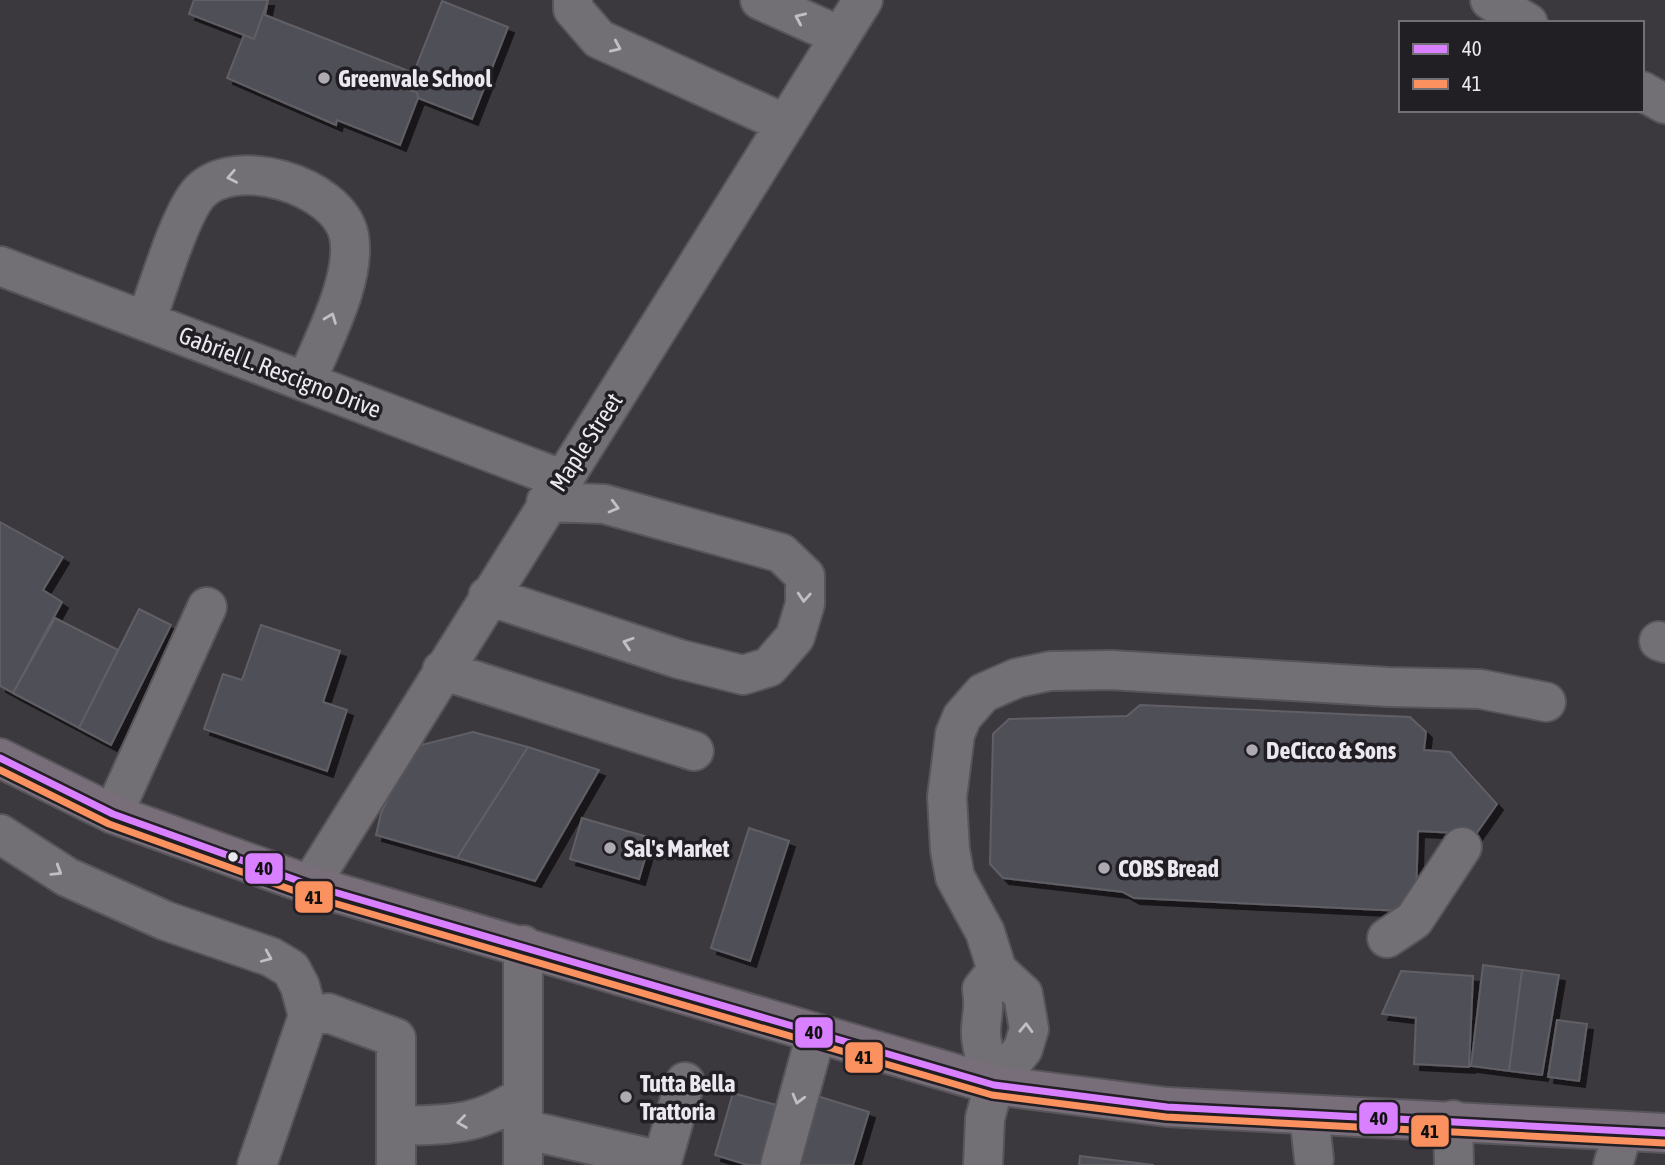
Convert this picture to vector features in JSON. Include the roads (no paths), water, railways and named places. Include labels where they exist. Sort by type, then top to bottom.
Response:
[{"type":"main road","points":[[0,758],[113,814],[310,885],[523,945],[611,975],[994,1086],[1167,1107],[1453,1120],[1618,1148],[1665,1133]]},
{"type":"street","points":[[573,0],[573,9],[599,40],[786,124]]},
{"type":"street","points":[[760,0],[840,36]]},
{"type":"street","name":"Maple Street","points":[[310,885],[488,596],[863,0]]},
{"type":"street","points":[[1490,0],[1525,21]]},
{"type":"street","points":[[1644,92],[1665,104]]},
{"type":"street","points":[[146,321],[188,210],[199,192],[216,180],[255,173],[309,191],[329,204],[342,218],[349,235],[349,257],[346,278],[306,382]]},
{"type":"street","name":"Gabriel L. Rescigno Drive","points":[[0,265],[306,382],[554,491],[781,554],[805,576],[805,604],[795,637],[769,667],[743,675],[679,659],[488,596]]},
{"type":"street","points":[[113,814],[207,607]]},
{"type":"street","points":[[442,670],[694,751]]},
{"type":"street","points":[[983,1165],[985,1118],[994,1086],[1023,1049],[1028,1029],[1023,994],[997,970],[985,932],[955,877],[950,850],[947,797],[955,734],[962,717],[983,693],[1017,678],[1050,671],[1111,670],[1389,687],[1480,689],[1546,702]]},
{"type":"street","points":[[0,834],[67,877],[166,921],[271,957],[291,969],[300,986],[308,1016],[257,1165]]},
{"type":"street","points":[[1387,938],[1414,920],[1462,847]]},
{"type":"street","points":[[522,1131],[523,945]]},
{"type":"street","points":[[308,1016],[328,1013],[396,1038],[396,1165]]},
{"type":"street","points":[[780,1165],[816,1034]]},
{"type":"street","points":[[396,1126],[471,1121],[497,1113],[522,1131],[662,1163],[685,1082]]},
{"type":"street","points":[[1309,1115],[1314,1159]]},
{"type":"street","points":[[1453,1120],[1454,1165]]},
{"type":"place","name":"Greenvale School","points":[[324,78]]},
{"type":"place","name":"DeCicco & Sons","points":[[1252,750]]},
{"type":"place","name":"Sal's Market","points":[[610,848]]},
{"type":"place","name":"COBS Bread","points":[[1104,868]]},
{"type":"place","name":"Tutta Bella Trattoria","points":[[626,1097]]}]
